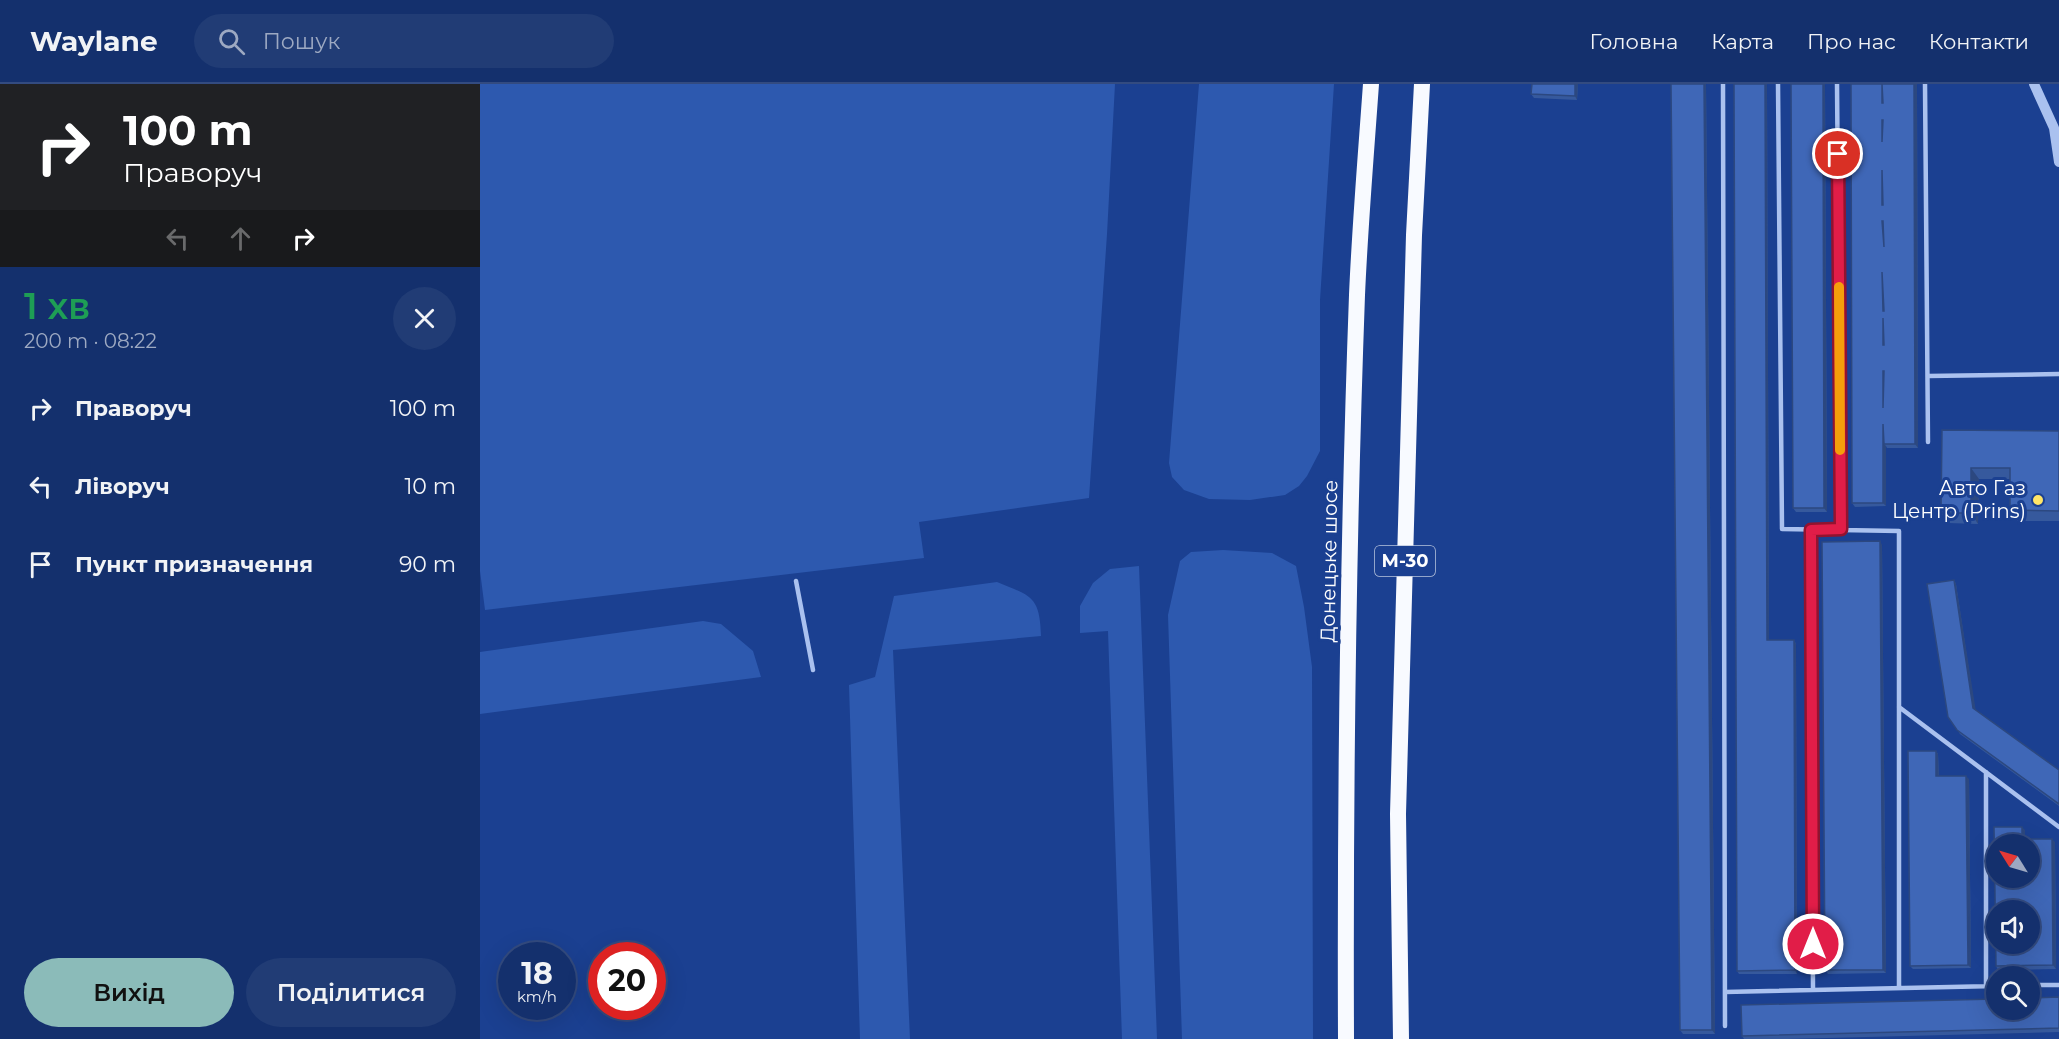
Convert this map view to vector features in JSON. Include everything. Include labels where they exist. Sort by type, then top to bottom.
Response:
[{"type":"highway","name":"Донецьке шосе","points":[[1346,1039],[1345,871],[1351,518],[1358,293],[1371,84]]},
{"type":"highway","name":"М-30","points":[[1401,1039],[1398,814],[1414,235],[1422,84]]},
{"type":"street","points":[[2034,84],[2054,128],[2059,162]]},
{"type":"lane","points":[[1724,84],[1725,1026]]},
{"type":"lane","points":[[1778,84],[1782,529],[1899,531],[1899,988]]},
{"type":"lane","points":[[1837,84],[1841,529]]},
{"type":"lane","points":[[1925,84],[1928,442]]},
{"type":"lane","points":[[1928,376],[2059,374]]},
{"type":"lane","points":[[1811,530],[1813,990]]},
{"type":"lane","points":[[796,581],[813,670]]},
{"type":"lane","points":[[1899,707],[2059,827]]},
{"type":"lane","points":[[1986,772],[1986,966]]},
{"type":"lane","points":[[2040,985],[2059,985]]},
{"type":"lane","points":[[1725,992],[1986,986]]},
{"type":"shaded area","points":[[480,84],[1115,84],[1089,498],[919,522],[924,558],[485,610],[480,571]]},
{"type":"shaded area","points":[[1199,84],[1334,84],[1320,300],[1320,451],[1307,476],[1299,486],[1285,495],[1250,500],[1209,499],[1184,490],[1172,477],[1169,463]]},
{"type":"shaded area","points":[[1223,550],[1272,553],[1296,566],[1304,607],[1312,667],[1313,1039],[1182,1039],[1168,615],[1180,561],[1191,552]]},
{"type":"shaded area","points":[[1139,566],[1157,1039],[1122,1039],[1108,631],[1080,633],[1080,606],[1093,583],[1110,569]]},
{"type":"shaded area","points":[[997,582],[1026,595],[1036,605],[1041,636],[893,650],[910,1039],[860,1039],[849,685],[875,677],[894,596]]},
{"type":"shaded area","points":[[703,621],[721,624],[753,651],[761,677],[480,714],[480,652]]},
{"type":"building","points":[[1532,84],[1575,84],[1575,96],[1531,94]]},
{"type":"building","points":[[1671,84],[1704,84],[1712,1030],[1680,1030]]},
{"type":"building","points":[[1734,84],[1765,84],[1767,640],[1794,640],[1795,970],[1737,971]]},
{"type":"building","points":[[1791,84],[1823,84],[1824,508],[1793,508]]},
{"type":"building","points":[[1851,84],[1882,84],[1914,84],[1915,444],[1884,444],[1883,424],[1883,503],[1852,503]]},
{"type":"building","name":"Авто Газ Центр (Prins)","points":[[1942,430],[2059,431],[2059,511],[2010,510],[2010,468],[1971,468],[1971,513],[1941,513]]},
{"type":"building","points":[[1880,541],[1883,970],[1825,970],[1822,542]]},
{"type":"building","points":[[1954,580],[1973,708],[2059,770],[2059,804],[1957,730],[1948,717],[1927,584]]},
{"type":"building","points":[[1908,751],[1936,751],[1936,776],[1966,776],[1968,965],[1910,966]]},
{"type":"building","points":[[1994,827],[2022,827],[2022,834],[1994,834]]},
{"type":"building","points":[[2040,839],[2052,839],[2053,965],[1996,966],[1996,954],[2040,954],[2040,900],[1995,900],[1995,888],[2040,888]]},
{"type":"building","points":[[2059,997],[2059,1028],[1742,1036],[1741,1005],[1986,999],[1986,1020],[2040,1020],[2040,998]]},
{"type":"slow traffic","points":[[1839,287],[1840,450]]},
{"type":"place","name":"Авто Газ Центр (Prins)","points":[[2038,500]]},
{"type":"route","points":[[1813,944],[1811,530],[1841,529],[1838,154]]}]
